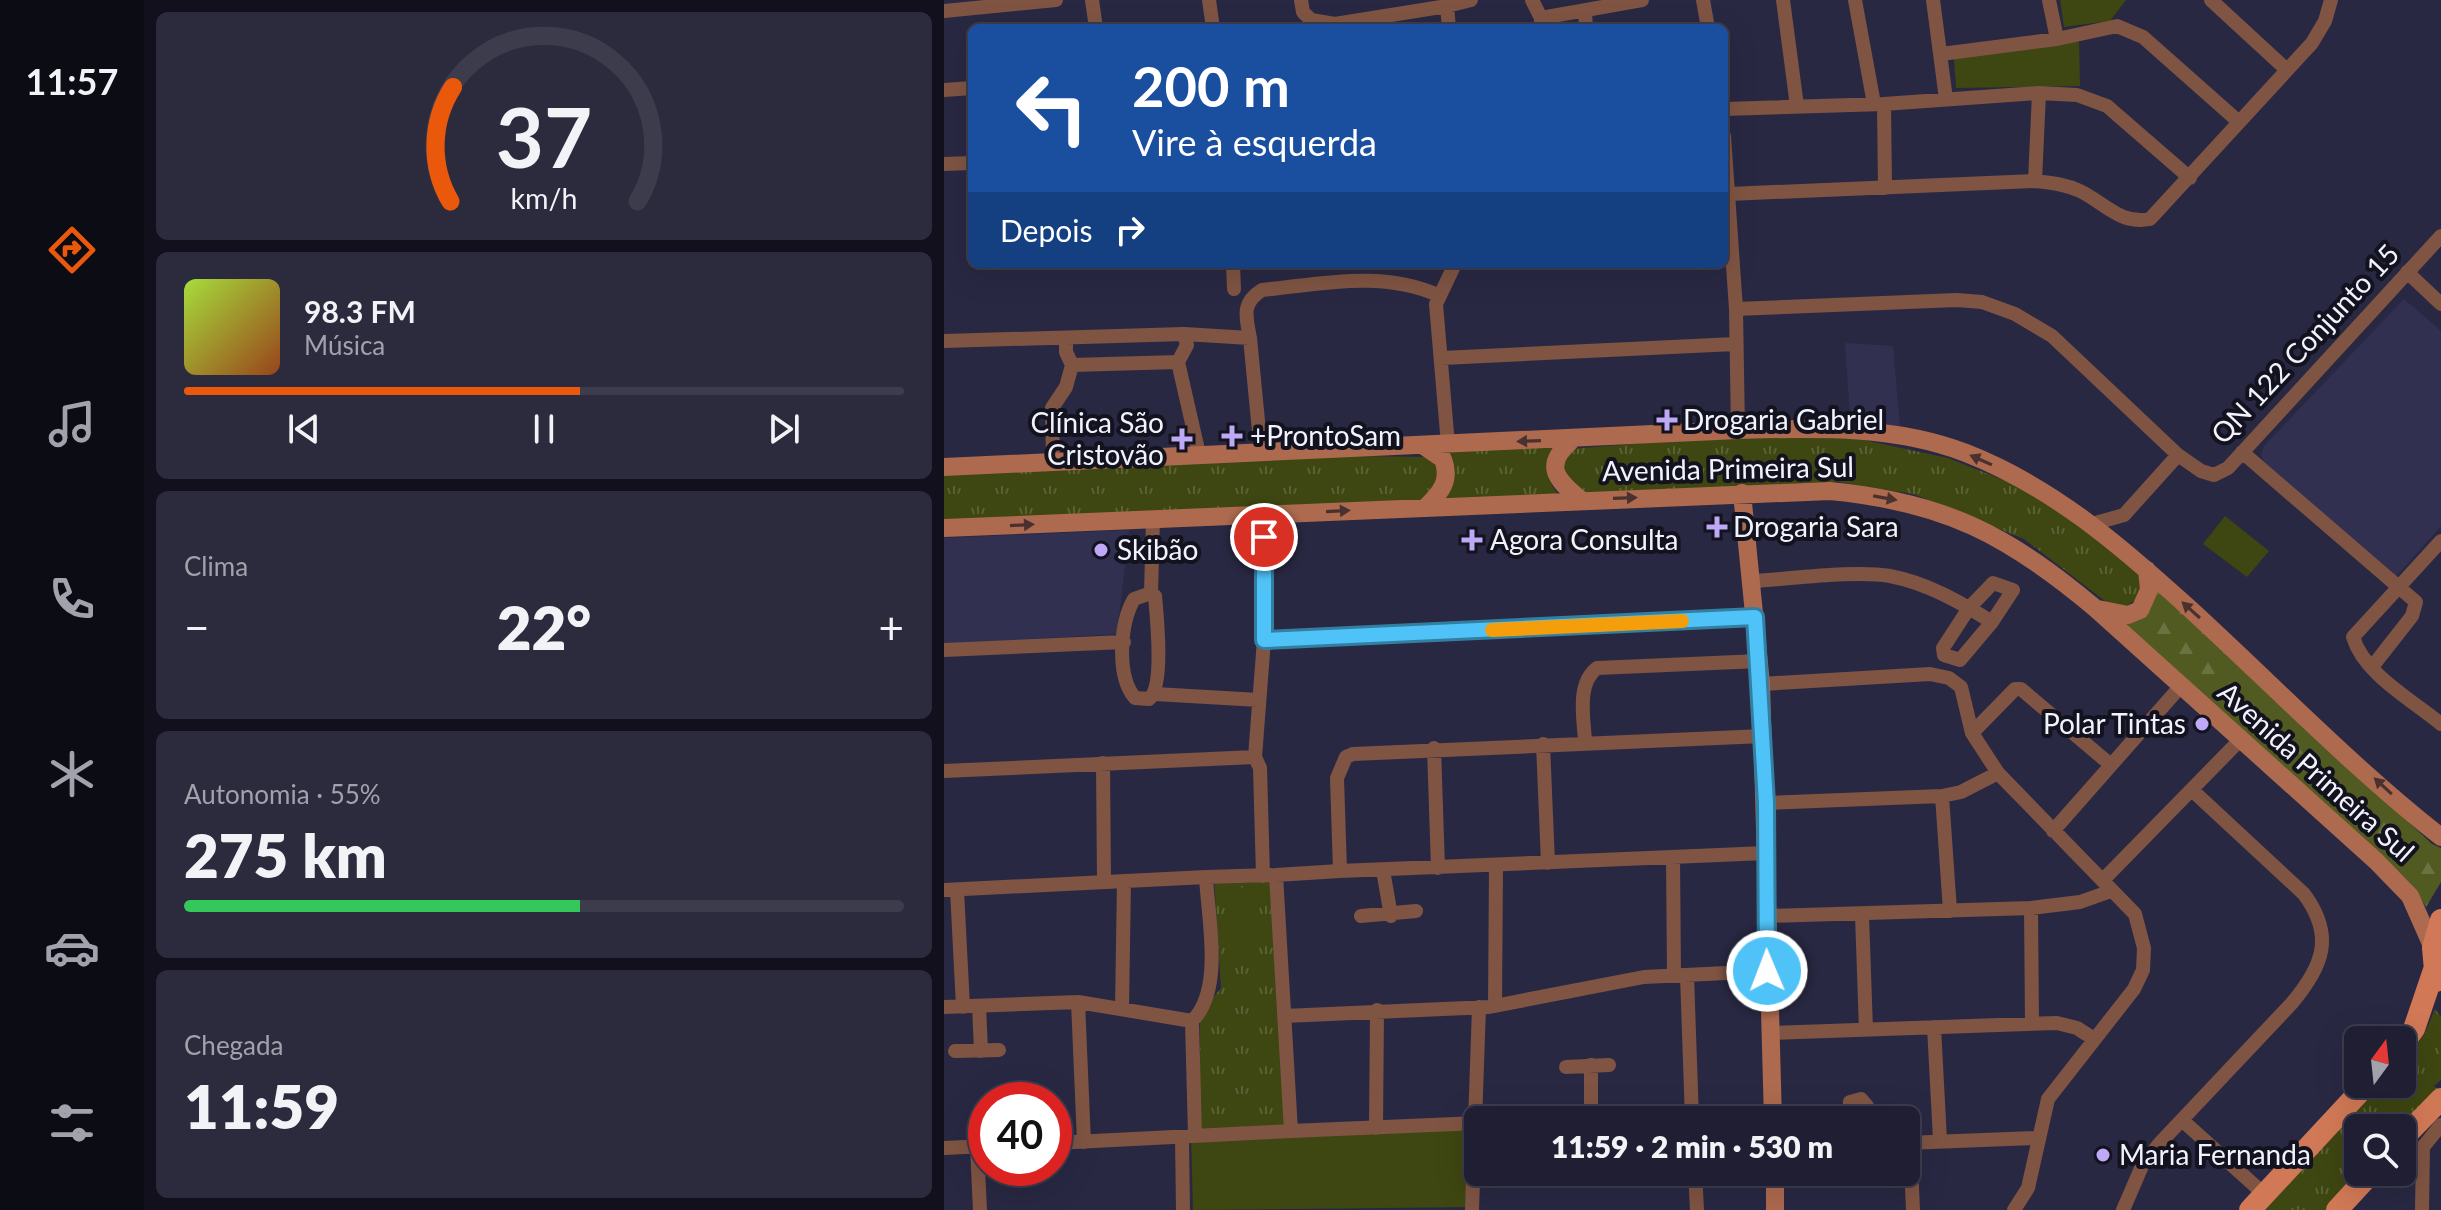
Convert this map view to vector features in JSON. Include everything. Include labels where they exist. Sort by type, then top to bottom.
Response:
[{"type":"main road","name":"Avenida Primeira Sul","points":[[944,467],[1738,430],[1860,430],[1909,437],[1964,452],[2017,476],[2092,524],[2147,570],[2441,837]]},
{"type":"main road","points":[[1572,440],[1558,454],[1555,470],[1563,485],[1581,500]]},
{"type":"main road","points":[[1424,446],[1443,459],[1447,475],[1441,491],[1426,507]]},
{"type":"main road","name":"Avenida Primeira Sul","points":[[944,528],[1830,491],[1923,507],[2000,537],[2053,572],[2095,608],[2376,861],[2410,896],[2433,959]]},
{"type":"main road","points":[[1742,493],[1760,661],[1772,1106]]},
{"type":"main road","points":[[2095,608],[2128,615],[2140,610],[2149,590],[2147,570]]},
{"type":"main road","points":[[2415,1026],[2441,920]]},
{"type":"main road","points":[[2433,959],[2441,994]]},
{"type":"main road","points":[[2257,1202],[2354,1098]]},
{"type":"main road","points":[[2416,1125],[2441,1099]]},
{"type":"main road","points":[[1775,1186],[1775,1210]]},
{"type":"main road","points":[[2337,1210],[2359,1186]]},
{"type":"street","points":[[944,11],[1056,0]]},
{"type":"street","points":[[1092,0],[1095,24]]},
{"type":"street","points":[[1209,0],[1212,24]]},
{"type":"street","points":[[1301,0],[1303,12],[1324,24],[1471,0]]},
{"type":"street","points":[[1532,0],[1541,23],[1642,0]]},
{"type":"street","points":[[1703,0],[1707,24]]},
{"type":"street","points":[[1783,0],[1797,106]]},
{"type":"street","points":[[1855,0],[1879,104],[1885,188]]},
{"type":"street","points":[[1933,0],[1946,99]]},
{"type":"street","points":[[2049,0],[2057,39]]},
{"type":"street","points":[[2211,0],[2227,5],[2287,70]]},
{"type":"street","points":[[1729,194],[2035,181],[2059,183],[2081,192],[2132,221],[2150,219],[2312,43],[2325,21],[2331,0]]},
{"type":"street","points":[[1447,6],[1449,24]]},
{"type":"street","points":[[1585,12],[1586,24]]},
{"type":"street","points":[[1941,54],[2057,39],[2117,26],[2135,32],[2239,122]]},
{"type":"street","points":[[944,90],[968,88]]},
{"type":"street","points":[[1728,109],[1879,104],[2039,93],[2077,95],[2107,106],[2190,178]]},
{"type":"street","points":[[2035,181],[2039,93]]},
{"type":"street","points":[[944,164],[968,163]]},
{"type":"street","points":[[1728,185],[1728,216]]},
{"type":"street","name":"QN 122 Conjunto 15","points":[[1736,309],[1929,300],[1982,302],[2024,318],[2052,336],[2178,455],[2201,471],[2214,475],[2222,474],[2441,236]]},
{"type":"street","points":[[1728,247],[1736,309],[1738,430]]},
{"type":"street","points":[[1233,268],[1234,289]]},
{"type":"street","points":[[1448,445],[1438,295],[1453,268]]},
{"type":"street","points":[[2407,272],[2441,304]]},
{"type":"street","points":[[1261,452],[1245,310],[1250,298],[1262,290],[1374,279],[1413,283],[1438,295]]},
{"type":"street","points":[[944,341],[1184,334],[1250,338]]},
{"type":"street","points":[[1184,334],[1187,345],[1178,362],[1199,454]]},
{"type":"street","points":[[1053,461],[1052,408],[1066,387],[1072,365],[1066,352],[1066,338]]},
{"type":"street","points":[[1442,358],[1735,344]]},
{"type":"street","points":[[1072,365],[1178,362]]},
{"type":"street","points":[[1424,446],[1446,415]]},
{"type":"street","points":[[2242,452],[2412,598],[2415,607],[2372,667]]},
{"type":"street","points":[[2092,524],[2124,515],[2178,455]]},
{"type":"street","points":[[1264,514],[1264,640],[1255,757],[1260,768],[1284,1016],[1291,1131]]},
{"type":"street","points":[[2119,548],[2124,515]]},
{"type":"street","points":[[1153,519],[1151,593],[1155,596],[1157,616],[1155,694]]},
{"type":"street","points":[[2441,541],[2353,637],[2358,651],[2372,667],[2441,724]]},
{"type":"street","points":[[1753,581],[1886,575],[1914,582],[1992,622]]},
{"type":"street","points":[[1993,583],[2013,590],[1992,622],[1960,660],[1944,655],[1943,648],[1969,608],[1993,583]]},
{"type":"street","points":[[1151,593],[1139,596],[1131,604],[1124,642],[1128,690],[1135,698],[1149,699],[1155,694],[1259,700]]},
{"type":"street","points":[[1264,640],[1755,617]]},
{"type":"street","points":[[944,650],[1124,642]]},
{"type":"street","points":[[1585,742],[1583,701],[1589,674],[1597,668],[1760,661]]},
{"type":"street","points":[[1761,684],[1930,674],[1949,678],[1961,687],[1972,733],[1998,773],[2135,914],[2141,928],[2143,970],[2134,989],[2048,1099],[2028,1188],[2014,1210]]},
{"type":"street","points":[[2053,831],[2180,687]]},
{"type":"street","points":[[1972,733],[2015,689],[2021,689],[2111,765]]},
{"type":"street","points":[[1340,871],[1337,778],[1346,757],[1369,751],[1763,736]]},
{"type":"street","points":[[1766,916],[2031,908],[2080,902],[2108,885],[2240,740]]},
{"type":"street","points":[[1543,744],[1548,863]]},
{"type":"street","points":[[1434,748],[1438,868]]},
{"type":"street","points":[[944,771],[1255,757]]},
{"type":"street","points":[[1103,763],[1104,882]]},
{"type":"street","points":[[1766,803],[1942,796],[1961,792],[1998,773]]},
{"type":"street","points":[[2123,1210],[2142,1166],[2312,979],[2322,944],[2316,909],[2304,894],[2193,791]]},
{"type":"street","points":[[1942,796],[1950,911]]},
{"type":"street","points":[[963,1007],[950,890],[1766,853]]},
{"type":"street","points":[[1673,857],[1691,1106]]},
{"type":"street","points":[[1495,1006],[1496,865]]},
{"type":"street","points":[[1383,870],[1391,916]]},
{"type":"street","points":[[1183,1210],[1192,1021],[1205,1005],[1211,981],[1206,877]]},
{"type":"street","points":[[1122,1009],[1124,881]]},
{"type":"street","points":[[2031,908],[2032,1023]]},
{"type":"street","points":[[1361,916],[1391,916],[1416,911]]},
{"type":"street","points":[[1862,915],[1866,1030]]},
{"type":"street","points":[[1284,1016],[1495,1006],[1612,981],[1767,971]]},
{"type":"street","points":[[944,1007],[1078,1002],[1192,1021]]},
{"type":"street","points":[[1078,1002],[1084,1142]]},
{"type":"street","points":[[979,1006],[981,1051]]},
{"type":"street","points":[[1477,1106],[1479,1007]]},
{"type":"street","points":[[1376,1128],[1377,1010]]},
{"type":"street","points":[[1769,1033],[2032,1023],[2077,1028],[2094,1039]]},
{"type":"street","points":[[1934,1027],[1940,1140]]},
{"type":"street","points":[[955,1051],[999,1050]]},
{"type":"street","points":[[1591,1065],[1591,1106]]},
{"type":"street","points":[[1566,1067],[1609,1065]]},
{"type":"street","points":[[1848,1106],[1854,1099],[1861,1099],[1867,1106]]},
{"type":"street","points":[[2183,1121],[2257,1202]]},
{"type":"street","points":[[1072,1142],[1464,1124]]},
{"type":"street","points":[[2422,1210],[2423,1147],[2441,1125]]},
{"type":"street","points":[[1920,1141],[2037,1138]]},
{"type":"street","points":[[944,1148],[968,1147]]},
{"type":"street","points":[[980,1210],[981,1186]]},
{"type":"street","points":[[1472,1210],[1473,1186]]},
{"type":"street","points":[[1696,1186],[1697,1210]]},
{"type":"street","points":[[1911,1186],[1913,1210]]},
{"type":"shaded area","points":[[2404,299],[2441,331],[2441,526],[2393,580],[2261,456],[2264,446]]},
{"type":"shaded area","points":[[1845,343],[1893,346],[1900,427],[1850,416]]},
{"type":"shaded area","points":[[1129,530],[1117,634],[944,644],[944,538]]},
{"type":"green space","points":[[2060,0],[2126,0],[2110,21],[2064,27]]},
{"type":"green space","points":[[2079,41],[2080,86],[1956,88],[1954,59]]},
{"type":"green space","points":[[1746,435],[1859,439],[1948,458],[2011,483],[2057,507],[2139,575],[2140,597],[2126,606],[2109,604],[2024,539],[1913,494],[1838,482],[1577,493],[1560,466],[1567,451],[1581,448]]},
{"type":"green space","points":[[1558,445],[1548,471],[1559,495],[1438,502],[1452,486],[1452,456],[1448,451]]},
{"type":"green space","points":[[1199,454],[1432,457],[1443,474],[1421,500],[944,521],[944,468]]},
{"type":"green space","points":[[2225,516],[2269,551],[2247,577],[2203,544]]},
{"type":"green space","points":[[2155,586],[2432,844],[2441,848],[2441,882],[2426,907],[2413,888],[2118,622]]},
{"type":"green space","points":[[1273,877],[1287,1129],[1200,1131],[1200,1014],[1221,988],[1214,878]]},
{"type":"green space","points":[[1258,887],[1259,943],[1227,943],[1226,888]]},
{"type":"green space","points":[[2435,1009],[2441,1017],[2441,1080],[2434,1086],[2439,1090],[2416,1114],[2352,1114],[2367,1098],[2416,1098],[2416,1045]]},
{"type":"green space","points":[[1464,1121],[1464,1186],[1475,1186],[1474,1207],[1193,1210],[1191,1137]]},
{"type":"green space","points":[[2344,1123],[2344,1186],[2348,1186],[2331,1210],[2263,1210]]},
{"type":"slow traffic","points":[[1492,630],[1682,621]]},
{"type":"place","name":"Drogaria Gabriel","points":[[1667,420]]},
{"type":"place","name":"+ProntoSam","points":[[1232,436]]},
{"type":"place","name":"Clínica São Cristovão","points":[[1182,439]]},
{"type":"place","name":"Drogaria Sara","points":[[1717,527]]},
{"type":"place","name":"Agora Consulta","points":[[1472,540]]},
{"type":"place","name":"Skibão","points":[[1101,550]]},
{"type":"place","name":"Polar Tintas","points":[[2202,724]]},
{"type":"place","name":"Maria Fernanda","points":[[2103,1155]]},
{"type":"route","points":[[1264,537],[1264,640],[1755,617],[1766,803],[1767,971]]}]
